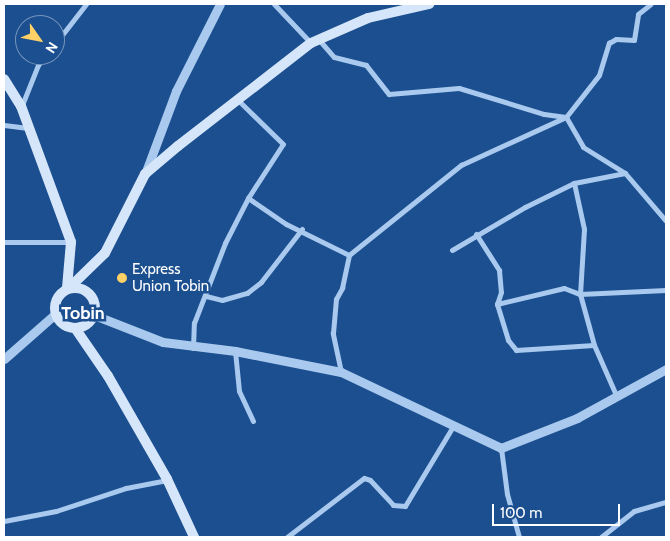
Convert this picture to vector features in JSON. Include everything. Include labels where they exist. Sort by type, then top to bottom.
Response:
[{"type":"main road","points":[[68,288],[80,288],[90,294],[96,304],[94,315],[87,325],[75,328],[63,325],[55,314],[56,299],[105,252],[145,174],[315,42],[368,18],[429,4]]},
{"type":"main road","points":[[4,78],[21,106],[70,242],[68,288]]},
{"type":"main road","points":[[75,328],[108,376],[168,480],[194,537]]},
{"type":"street","points":[[65,31],[86,4]]},
{"type":"street","points":[[145,174],[176,91],[220,4]]},
{"type":"street","points":[[274,4],[334,57],[366,65],[389,94],[459,88],[544,114],[566,117]]},
{"type":"street","points":[[341,372],[333,333],[336,299],[342,288],[349,255],[456,169],[566,117],[599,75],[609,43],[616,39],[634,40],[638,14],[651,4]]},
{"type":"street","points":[[21,106],[38,65]]},
{"type":"street","points":[[193,348],[194,323],[225,243],[248,198],[284,144],[239,101]]},
{"type":"street","points":[[566,117],[583,147],[626,173],[666,221]]},
{"type":"street","points":[[4,125],[29,128]]},
{"type":"street","points":[[452,250],[476,234],[574,183],[626,173]]},
{"type":"street","points":[[574,183],[584,229],[580,294],[594,344],[616,395]]},
{"type":"street","points":[[248,198],[286,224],[302,229],[349,255]]},
{"type":"street","points":[[206,296],[222,300],[247,293],[261,282],[302,229]]},
{"type":"street","points":[[476,234],[499,270],[501,292],[497,304],[508,340],[516,350],[594,344]]},
{"type":"street","points":[[4,242],[70,242]]},
{"type":"street","points":[[497,304],[564,288],[580,294],[666,290]]},
{"type":"street","points":[[4,359],[55,314]]},
{"type":"street","points":[[94,315],[163,342],[193,348],[235,351],[341,372],[452,428],[501,448],[577,418],[666,369]]},
{"type":"street","points":[[235,351],[239,391],[252,421]]},
{"type":"street","points":[[286,537],[364,478],[370,480],[393,505],[398,508],[405,506],[452,428]]},
{"type":"street","points":[[501,448],[507,494],[519,537]]},
{"type":"street","points":[[4,522],[56,511],[126,488],[168,480]]},
{"type":"street","points":[[601,537],[634,511],[666,502]]},
{"type":"place","name":"Express Union Tobin","points":[[122,278]]},
{"type":"district","name":"Tobin","points":[[83,313]]}]
